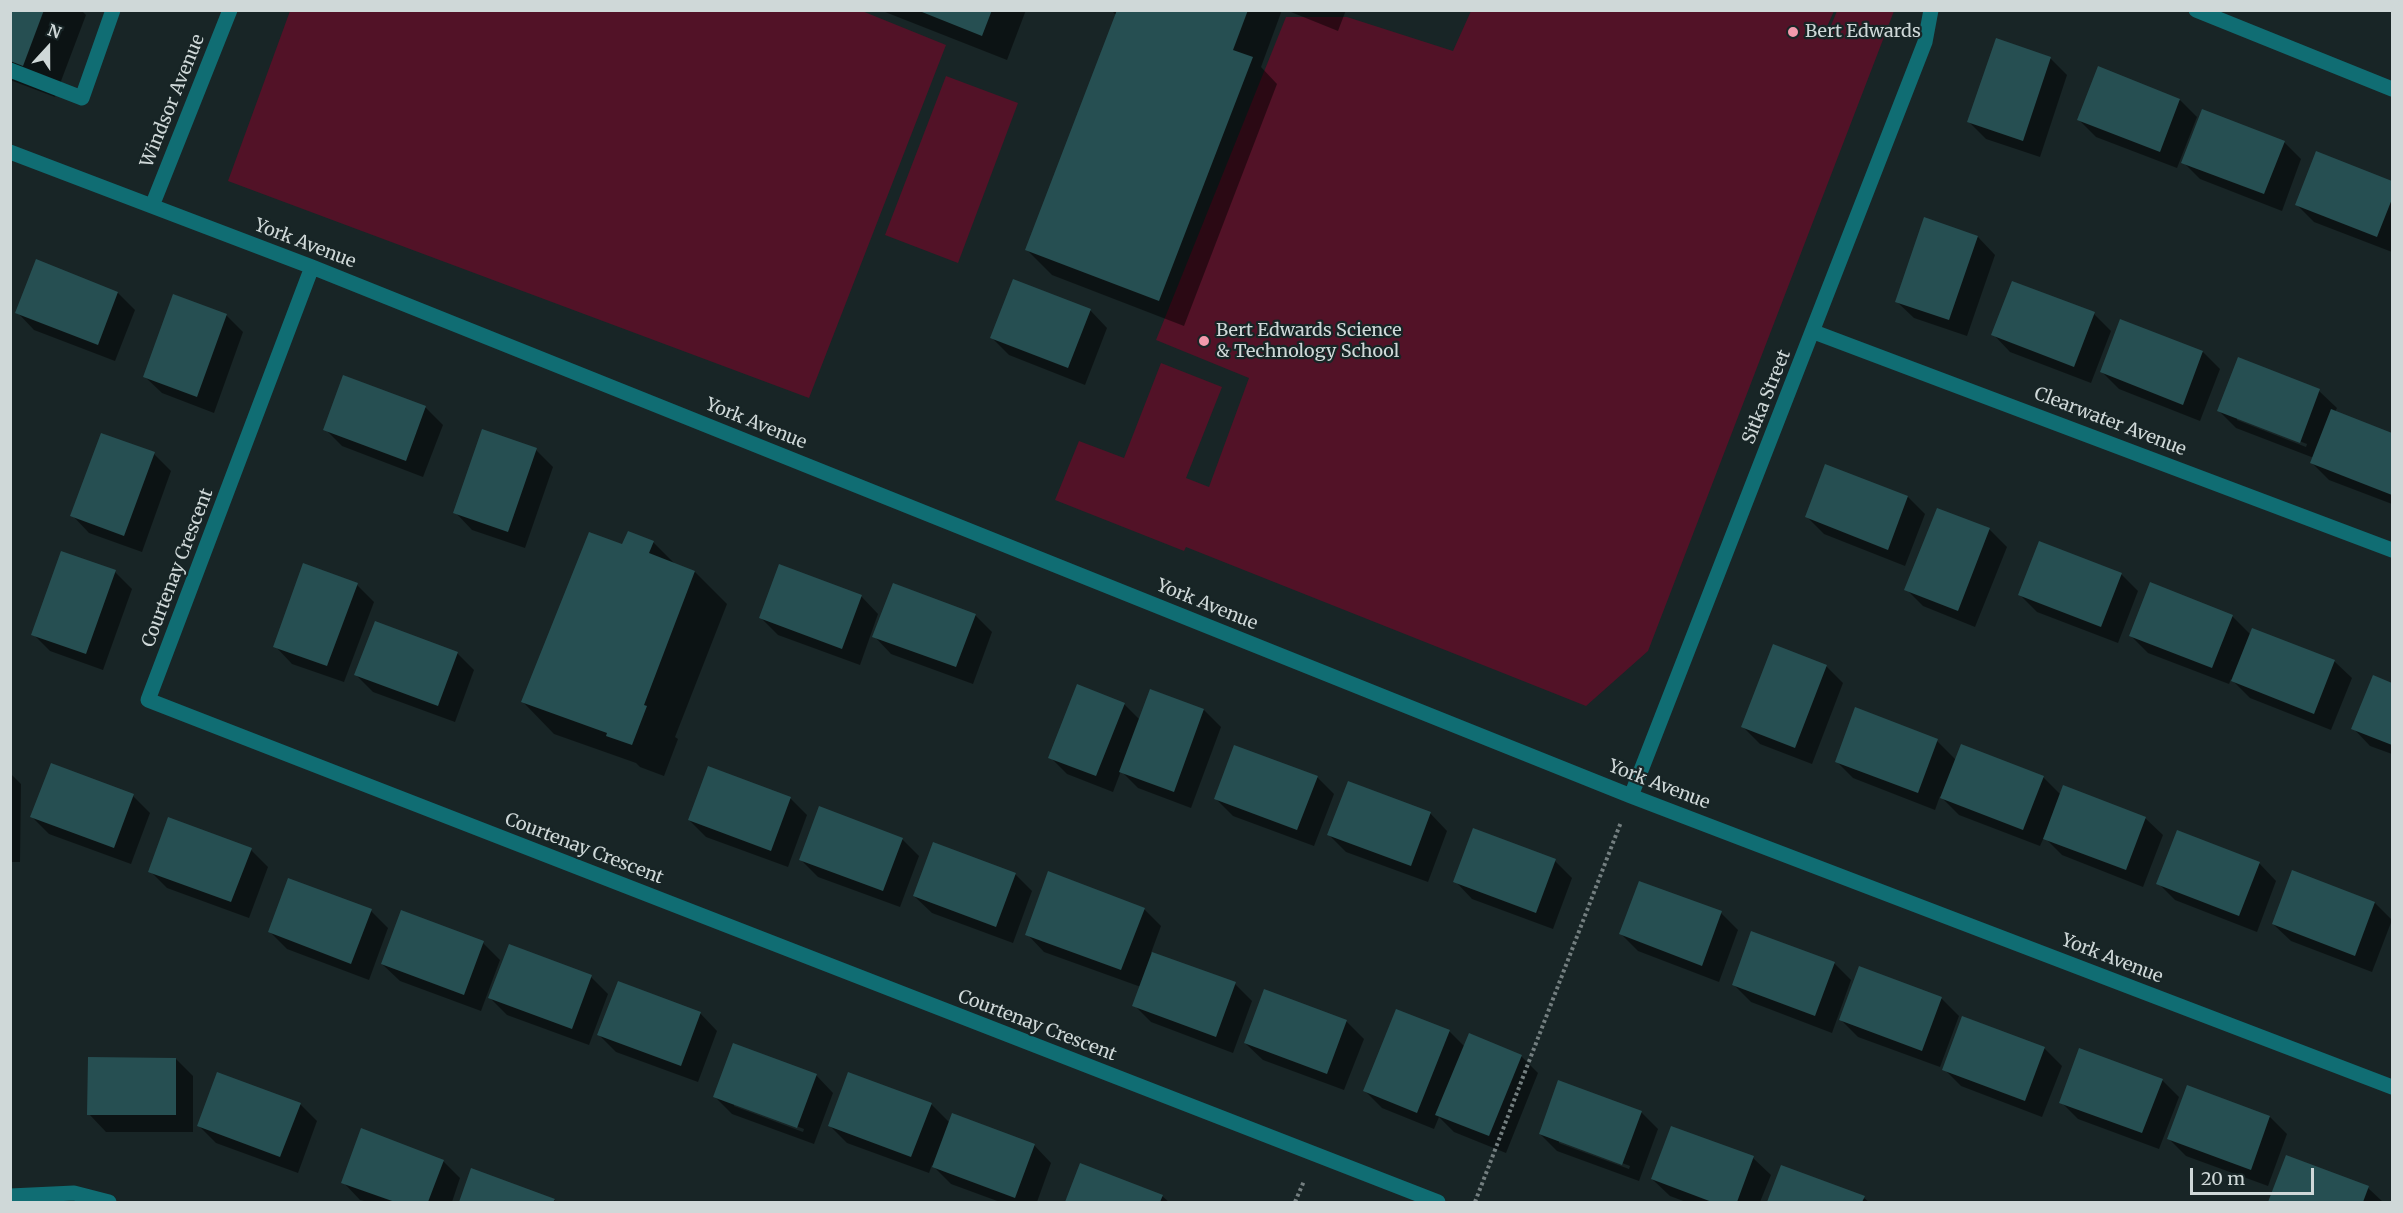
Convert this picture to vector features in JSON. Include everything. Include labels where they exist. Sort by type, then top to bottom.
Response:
[{"type":"street","points":[[10,70],[82,98],[112,10]]},
{"type":"street","name":"Windsor Avenue","points":[[152,206],[230,10]]},
{"type":"street","name":"Sitka Street","points":[[1631,796],[1814,332],[1925,42],[1931,10]]},
{"type":"street","points":[[2196,10],[2392,89]]},
{"type":"street","name":"York Avenue","points":[[10,152],[312,267],[1631,796],[2392,1087]]},
{"type":"street","name":"Courtenay Crescent","points":[[312,267],[148,700],[1438,1203]]},
{"type":"street","name":"Clearwater Avenue","points":[[1814,332],[2392,550]]},
{"type":"street","points":[[10,1196],[74,1192],[109,1203]]},
{"type":"path","points":[[1475,1203],[1631,796]]},
{"type":"shaded area","points":[[290,11],[862,11],[946,45],[809,398],[228,181]]},
{"type":"shaded area","points":[[1471,11],[1834,11],[1822,38],[1825,40],[1837,11],[1894,11],[1648,651],[1586,706],[1186,547],[1184,551],[1055,500],[1079,441],[1124,458],[1161,363],[1222,387],[1186,478],[1209,487],[1249,378],[1156,340],[1286,17],[1347,17],[1453,51]]},
{"type":"shaded area","points":[[946,76],[1018,103],[958,263],[885,235]]},
{"type":"building","points":[[10,10],[44,10],[23,66],[10,61]]},
{"type":"building","points":[[917,10],[992,10],[982,36]]},
{"type":"building","points":[[1117,10],[1248,10],[1233,50],[1253,57],[1159,301],[1025,250]]},
{"type":"building","points":[[1996,38],[2051,57],[2023,141],[1967,122]]},
{"type":"building","points":[[2098,66],[2180,99],[2160,152],[2077,120]]},
{"type":"building","points":[[2202,109],[2285,141],[2264,194],[2181,163]]},
{"type":"building","points":[[2316,151],[2392,181],[2392,199],[2377,237],[2295,205]]},
{"type":"building","points":[[1924,217],[1978,236],[1949,320],[1895,302]]},
{"type":"building","points":[[36,259],[118,292],[98,345],[15,313]]},
{"type":"building","points":[[1013,279],[1091,309],[1068,368],[990,338]]},
{"type":"building","points":[[2012,281],[2095,312],[2074,367],[1991,335]]},
{"type":"building","points":[[173,294],[227,314],[197,397],[143,377]]},
{"type":"building","points":[[2120,319],[2203,351],[2183,405],[2100,372]]},
{"type":"building","points":[[2238,357],[2320,389],[2300,443],[2217,411]]},
{"type":"building","points":[[343,375],[426,406],[406,461],[323,430]]},
{"type":"building","points":[[2331,409],[2392,433],[2392,495],[2310,463]]},
{"type":"building","points":[[482,429],[537,448],[508,532],[453,513]]},
{"type":"building","points":[[101,433],[155,452],[124,536],[70,516]]},
{"type":"building","points":[[1825,464],[1908,496],[1888,550],[1805,517]]},
{"type":"building","points":[[1937,508],[1990,528],[1958,611],[1904,590]]},
{"type":"building","points":[[628,531],[654,541],[649,553],[695,571],[644,705],[647,706],[632,745],[606,736],[607,733],[521,702],[589,532],[622,544]]},
{"type":"building","points":[[2039,541],[2122,573],[2101,627],[2018,595]]},
{"type":"building","points":[[61,551],[116,570],[86,654],[31,635]]},
{"type":"building","points":[[303,563],[358,583],[327,666],[273,647]]},
{"type":"building","points":[[779,564],[862,595],[842,649],[759,618]]},
{"type":"building","points":[[2150,582],[2233,615],[2212,668],[2129,636]]},
{"type":"building","points":[[893,583],[976,614],[956,667],[872,637]]},
{"type":"building","points":[[375,621],[458,652],[438,706],[354,675]]},
{"type":"building","points":[[2252,628],[2335,660],[2314,714],[2231,681]]},
{"type":"building","points":[[1773,644],[1827,665],[1795,748],[1741,727]]},
{"type":"building","points":[[2373,675],[2392,683],[2392,745],[2351,729]]},
{"type":"building","points":[[1077,684],[1125,703],[1096,776],[1048,758]]},
{"type":"building","points":[[1150,689],[1204,709],[1174,792],[1119,772]]},
{"type":"building","points":[[1855,707],[1938,739],[1918,793],[1835,762]]},
{"type":"building","points":[[1961,744],[2044,776],[2023,830],[1940,798]]},
{"type":"building","points":[[1234,745],[1318,776],[1297,830],[1214,799]]},
{"type":"building","points":[[51,763],[134,794],[114,848],[30,817]]},
{"type":"building","points":[[708,766],[791,797],[771,851],[688,820]]},
{"type":"building","points":[[1348,781],[1431,812],[1411,866],[1327,835]]},
{"type":"building","points":[[2063,785],[2146,817],[2126,870],[2043,839]]},
{"type":"building","points":[[819,806],[903,838],[883,891],[799,860]]},
{"type":"building","points":[[168,817],[252,848],[231,902],[148,872]]},
{"type":"building","points":[[1473,828],[1556,859],[1536,913],[1453,882]]},
{"type":"building","points":[[2177,830],[2260,862],[2239,916],[2156,884]]},
{"type":"building","points":[[933,842],[1016,873],[996,927],[913,896]]},
{"type":"building","points":[[2292,870],[2375,902],[2355,956],[2272,924]]},
{"type":"building","points":[[1048,871],[1145,908],[1121,970],[1025,935]]},
{"type":"building","points":[[288,878],[372,909],[351,964],[268,932]]},
{"type":"building","points":[[1639,881],[1722,911],[1702,966],[1619,934]]},
{"type":"building","points":[[401,910],[484,941],[464,995],[381,964]]},
{"type":"building","points":[[1751,931],[1835,962],[1815,1016],[1732,985]]},
{"type":"building","points":[[509,944],[592,975],[572,1029],[488,998]]},
{"type":"building","points":[[1152,952],[1236,982],[1216,1037],[1132,1006]]},
{"type":"building","points":[[1859,966],[1942,997],[1922,1051],[1839,1020]]},
{"type":"building","points":[[618,981],[701,1012],[681,1066],[597,1035]]},
{"type":"building","points":[[1264,989],[1347,1020],[1327,1074],[1244,1043]]},
{"type":"building","points":[[1396,1009],[1450,1030],[1417,1113],[1363,1091]]},
{"type":"building","points":[[1962,1016],[2045,1047],[2025,1101],[1942,1070]]},
{"type":"building","points":[[1469,1033],[1522,1055],[1489,1136],[1435,1115]]},
{"type":"building","points":[[733,1043],[817,1074],[797,1128],[713,1097]]},
{"type":"building","points":[[2079,1048],[2163,1079],[2142,1133],[2059,1103]]},
{"type":"building","points":[[88,1057],[176,1058],[176,1115],[87,1115]]},
{"type":"building","points":[[217,1072],[301,1103],[280,1157],[197,1126]]},
{"type":"building","points":[[848,1072],[932,1103],[911,1157],[828,1126]]},
{"type":"building","points":[[1558,1080],[1642,1111],[1622,1165],[1539,1134]]},
{"type":"building","points":[[2187,1085],[2270,1116],[2251,1170],[2167,1139]]},
{"type":"building","points":[[952,1113],[1035,1144],[1015,1198],[932,1167]]},
{"type":"building","points":[[1671,1126],[1754,1156],[1737,1202],[1712,1202],[1651,1179]]},
{"type":"building","points":[[361,1128],[444,1160],[428,1202],[395,1202],[341,1183]]},
{"type":"building","points":[[2286,1155],[2369,1186],[2363,1202],[2268,1202]]},
{"type":"building","points":[[1080,1163],[1163,1195],[1160,1202],[1065,1202]]},
{"type":"building","points":[[1781,1165],[1865,1196],[1862,1202],[1767,1202]]},
{"type":"building","points":[[471,1168],[555,1199],[553,1202],[459,1202]]},
{"type":"place","name":"Bert Edwards","points":[[1793,32]]},
{"type":"place","name":"Bert Edwards Science & Technology School","points":[[1204,341]]}]
